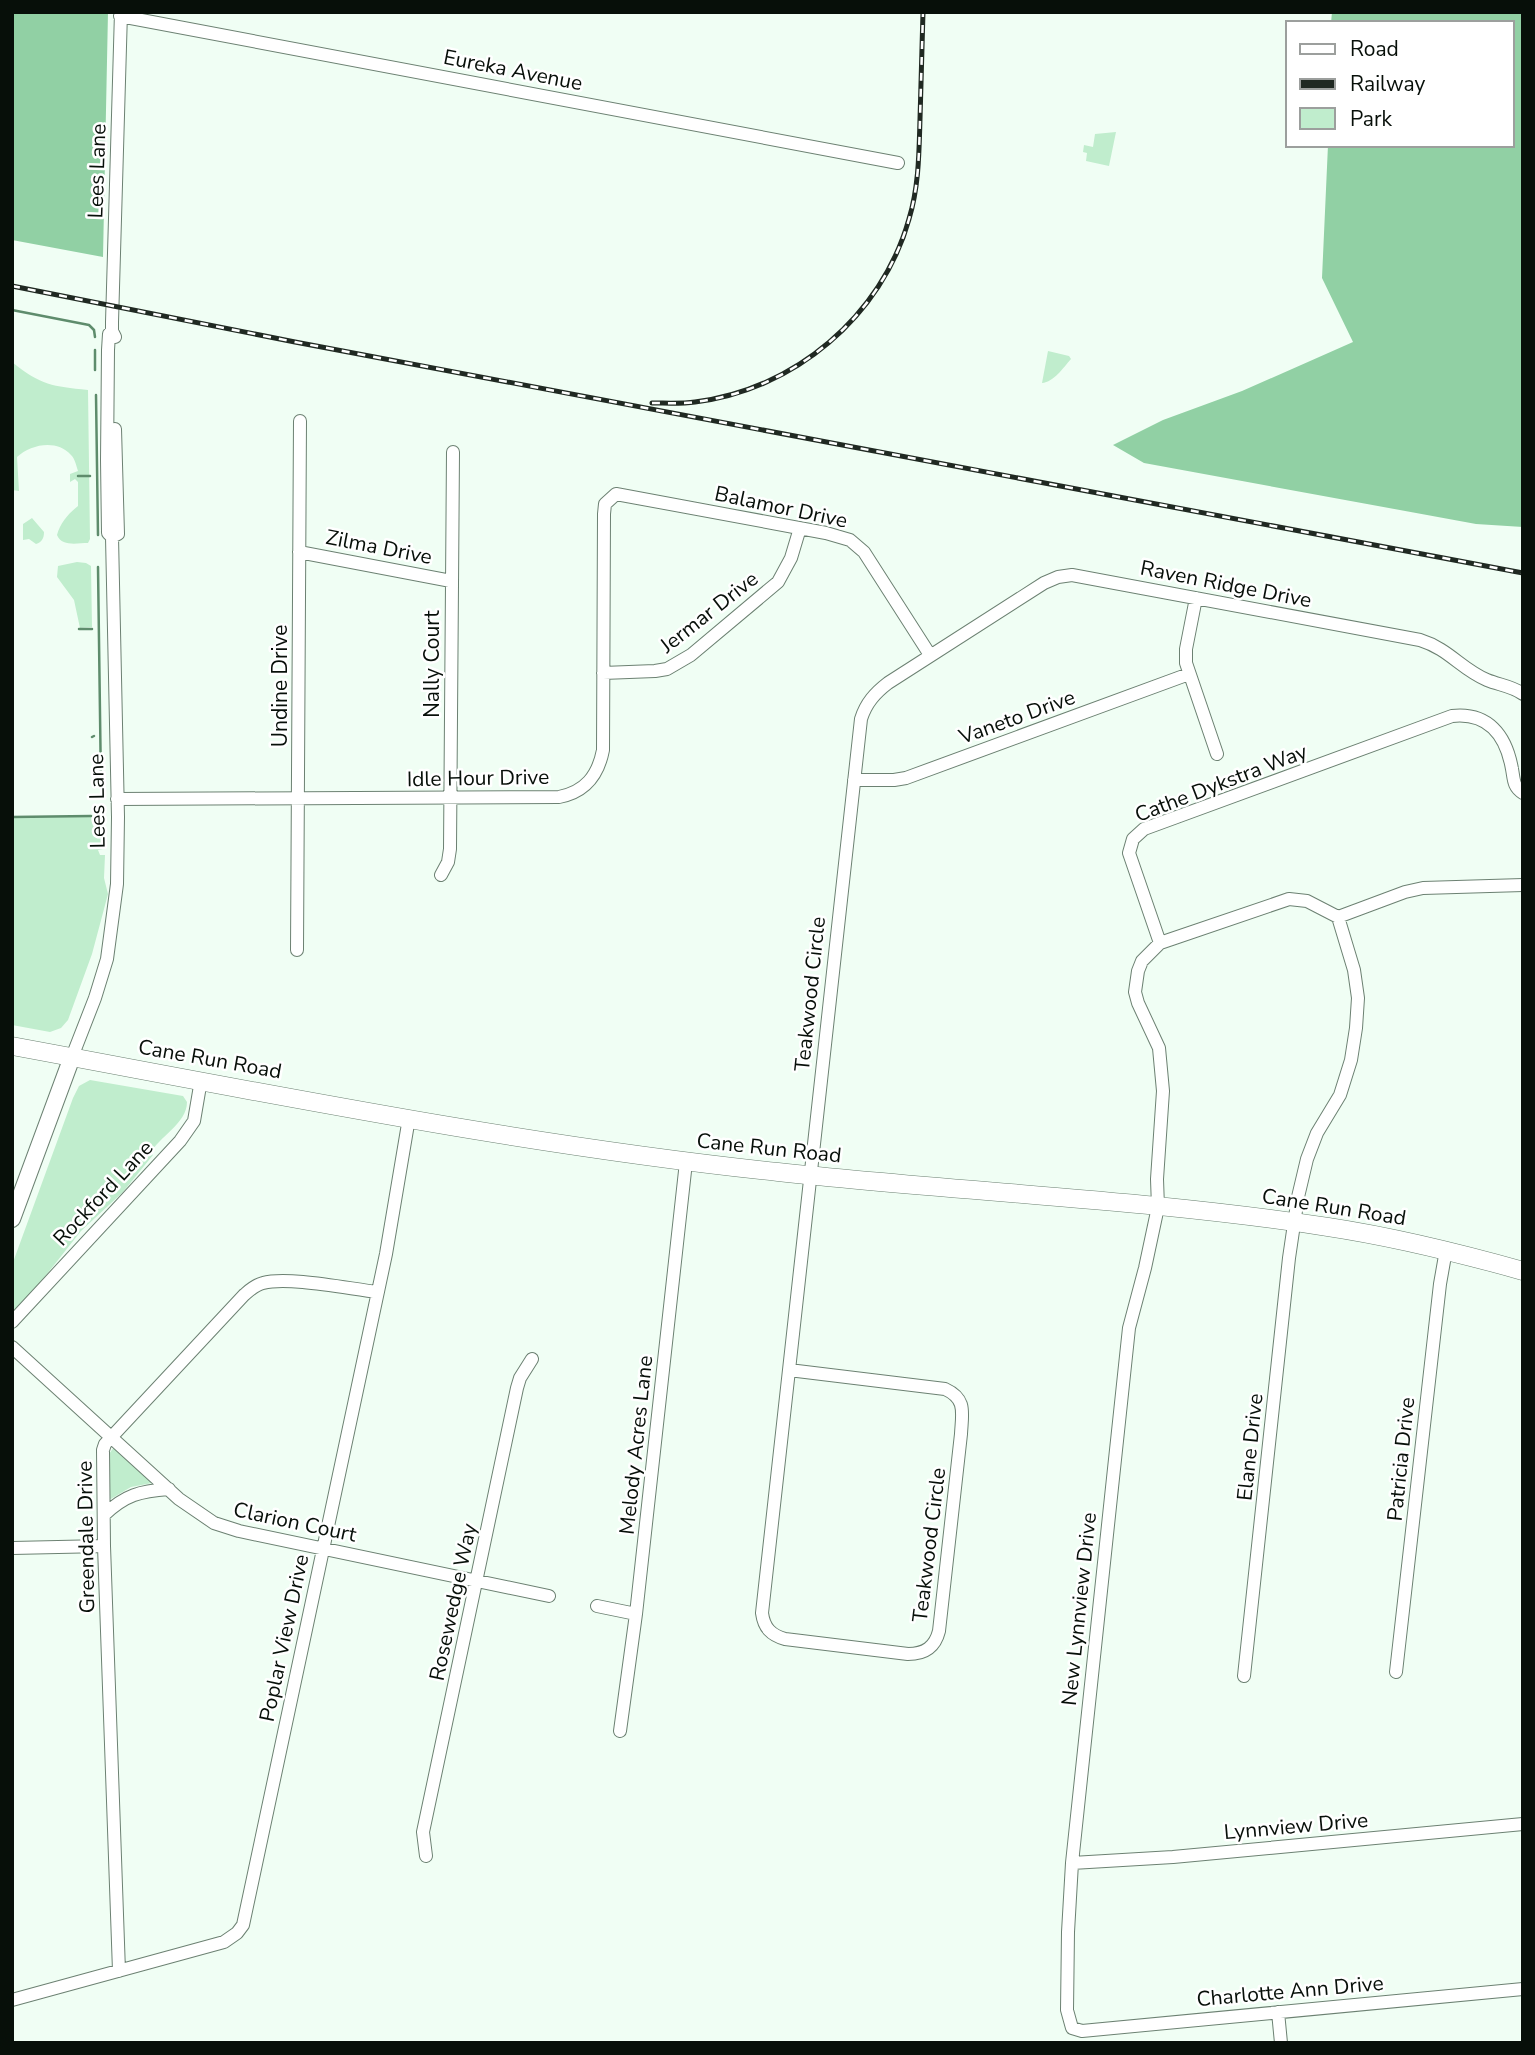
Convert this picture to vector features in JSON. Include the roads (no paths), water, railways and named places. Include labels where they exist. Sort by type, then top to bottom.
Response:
[{"type":"highway","name":"Cane Run Road","points":[[12,1046],[409,1118],[687,1162],[1233,1213],[1353,1231],[1523,1270]]},
{"type":"main road","points":[[12,1219],[72,1057]]},
{"type":"street","name":"Eureka Avenue","points":[[120,14],[898,163]]},
{"type":"street","name":"Lees Lane","points":[[72,1057],[107,960],[117,884],[112,537],[108,533],[107,460],[108,350],[109,334],[112,331],[120,14]]},
{"type":"street","name":"Undine Drive","points":[[297,950],[300,421]]},
{"type":"street","name":"Nally Court","points":[[441,875],[448,862],[450,849],[453,452]]},
{"type":"street","name":"Balamor Drive","points":[[610,499],[616,494],[623,495],[850,540],[859,547],[930,655]]},
{"type":"street","name":"Idle Hour Drive","points":[[117,799],[559,797],[584,787],[594,777],[603,750],[604,514],[605,504],[610,499]]},
{"type":"street","name":"Jermar Drive","points":[[603,673],[667,669],[691,655],[778,582],[791,558],[800,528]]},
{"type":"street","name":"Zilma Drive","points":[[299,552],[451,581]]},
{"type":"street","name":"Raven Ridge Drive","points":[[930,655],[1044,583],[1061,576],[1079,576],[1420,640],[1446,651],[1486,680],[1523,694]]},
{"type":"street","points":[[1196,598],[1186,659],[1217,754]]},
{"type":"street","name":"Teakwood Circle","points":[[789,1370],[935,1387],[951,1392],[960,1400],[963,1408],[961,1434],[939,1631],[933,1645],[922,1653],[908,1654],[785,1639],[766,1627],[762,1613],[861,719],[867,704],[877,692],[930,655]]},
{"type":"street","name":"Vaneto Drive","points":[[854,780],[906,778],[1189,674]]},
{"type":"street","name":"Cathe Dykstra Way","points":[[1160,943],[1129,853],[1129,845],[1144,829],[1452,716],[1473,715],[1493,727],[1517,764],[1514,783],[1516,789],[1523,793]]},
{"type":"street","points":[[1338,917],[1423,888],[1523,884]]},
{"type":"street","points":[[1160,943],[1289,899],[1307,901],[1338,917],[1358,998],[1356,1028],[1351,1060],[1340,1095],[1317,1133],[1307,1159],[1294,1222]]},
{"type":"street","name":"New Lynnview Drive","points":[[1068,2019],[1068,1932],[1072,1863],[1129,1328],[1158,1207],[1157,1179],[1163,1091],[1161,1065],[1159,1048],[1138,1003],[1135,981],[1142,961],[1160,943]]},
{"type":"street","name":"Rockford Lane","points":[[12,1322],[180,1141],[194,1121],[201,1080]]},
{"type":"street","name":"Poplar View Drive","points":[[12,2000],[224,1942],[243,1925],[391,1229],[409,1118]]},
{"type":"street","name":"Melody Acres Lane","points":[[620,1731],[636,1614],[687,1162]]},
{"type":"street","name":"Elane Drive","points":[[1244,1676],[1294,1222]]},
{"type":"street","name":"Patricia Drive","points":[[1396,1672],[1446,1251]]},
{"type":"street","name":"Greendale Drive","points":[[120,1971],[104,1546],[105,1444],[244,1295],[256,1286],[268,1282],[290,1282],[378,1292]]},
{"type":"street","name":"Clarion Court","points":[[12,1348],[204,1518],[227,1528],[549,1596]]},
{"type":"street","name":"Rosewedge Way","points":[[426,1857],[423,1832],[517,1388],[532,1359]]},
{"type":"street","points":[[104,1515],[133,1494],[169,1489]]},
{"type":"street","points":[[12,1548],[104,1546]]},
{"type":"street","points":[[597,1606],[636,1614]]},
{"type":"street","name":"Lynnview Drive","points":[[1072,1863],[1159,1858],[1523,1824]]},
{"type":"street","name":"Charlotte Ann Drive","points":[[1068,2019],[1072,2028],[1082,2031],[1523,1989]]},
{"type":"street","points":[[1278,2012],[1281,2043]]},
{"type":"waterway","points":[[12,310],[89,325],[94,330],[95,337]]},
{"type":"waterway","points":[[95,350],[95,370]]},
{"type":"waterway","points":[[96,395],[98,535]]},
{"type":"waterway","points":[[78,476],[90,476]]},
{"type":"waterway","points":[[98,567],[101,786]]},
{"type":"waterway","points":[[79,629],[92,629]]},
{"type":"waterway","points":[[12,817],[91,816]]},
{"type":"railway","points":[[652,403],[695,402],[732,395],[766,382],[799,364],[829,342],[856,316],[878,287],[896,254],[915,194],[919,156],[923,12]]},
{"type":"railway","points":[[12,286],[295,342],[1523,573]]}]
